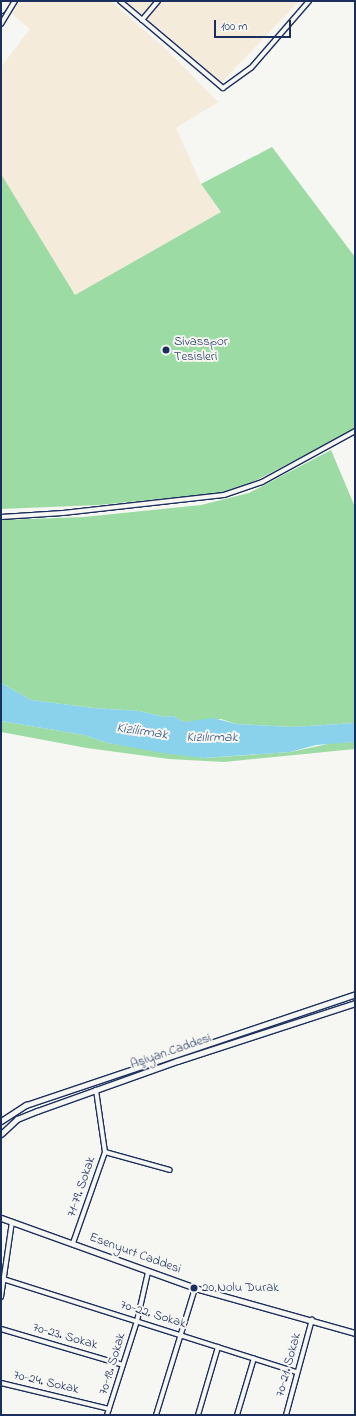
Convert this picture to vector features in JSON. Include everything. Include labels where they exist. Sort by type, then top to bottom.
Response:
[{"type":"highway","points":[[1,9],[6,1]]},
{"type":"street","points":[[1,24],[15,1]]},
{"type":"street","points":[[120,1],[223,88],[251,68],[309,1]]},
{"type":"street","points":[[142,20],[158,1]]},
{"type":"street","points":[[1,517],[63,514],[224,495],[262,482],[355,431]]},
{"type":"street","name":"Aşiyan Caddesi","points":[[1,1121],[26,1105],[355,994]]},
{"type":"street","name":"Aşiyan Caddesi","points":[[1,1134],[17,1119],[96,1090],[355,1003]]},
{"type":"street","name":"71-79. Sokak","points":[[73,1243],[105,1152],[96,1090]]},
{"type":"street","points":[[105,1152],[170,1170]]},
{"type":"street","name":"Esenyurt Caddesi","points":[[1,1218],[195,1288],[312,1319],[355,1333]]},
{"type":"street","points":[[1,1297],[12,1222]]},
{"type":"street","name":"70-18. Sokak","points":[[107,1415],[137,1321],[148,1272]]},
{"type":"street","name":"70-22. Sokak","points":[[3,1279],[181,1334],[297,1372]]},
{"type":"street","points":[[156,1415],[195,1288]]},
{"type":"street","name":"70-21. Sokak","points":[[286,1415],[312,1319]]},
{"type":"street","name":"70-23. Sokak","points":[[1,1329],[123,1365]]},
{"type":"street","points":[[198,1415],[218,1347]]},
{"type":"street","points":[[237,1415],[254,1358]]},
{"type":"street","name":"70-24. Sokak","points":[[1,1383],[109,1409]]},
{"type":"shaded area","points":[[20,1],[111,1],[168,51],[218,102],[176,128],[201,184],[221,212],[75,296],[1,174],[1,67],[30,29],[12,14]]},
{"type":"shaded area","points":[[126,1],[299,1],[222,82]]},
{"type":"green space","points":[[272,147],[355,257],[355,429],[249,484],[222,493],[98,505],[1,509],[1,174],[75,295],[221,212],[201,184]]},
{"type":"green space","points":[[331,450],[355,507],[355,723],[292,727],[236,724],[221,719],[184,722],[173,716],[165,717],[139,711],[93,708],[31,700],[1,683],[1,520],[84,517],[201,505],[249,493]]},
{"type":"green space","points":[[1,721],[84,735],[108,743],[205,758],[290,752],[333,743],[355,742],[355,749],[224,762],[169,759],[87,748],[1,732]]},
{"type":"water","name":"Kızılırmak","points":[[1,683],[31,700],[93,708],[139,711],[165,717],[173,716],[184,722],[213,718],[236,724],[292,727],[355,723],[355,742],[316,745],[290,752],[204,758],[163,753],[108,743],[84,735],[1,721]]},
{"type":"place","name":"Sivasspor Tesisleri","points":[[166,350]]},
{"type":"place","name":"20 Nolu Durak","points":[[194,1288]]},
{"type":"water label","name":"Kizilirmak","points":[[142,732]]}]
